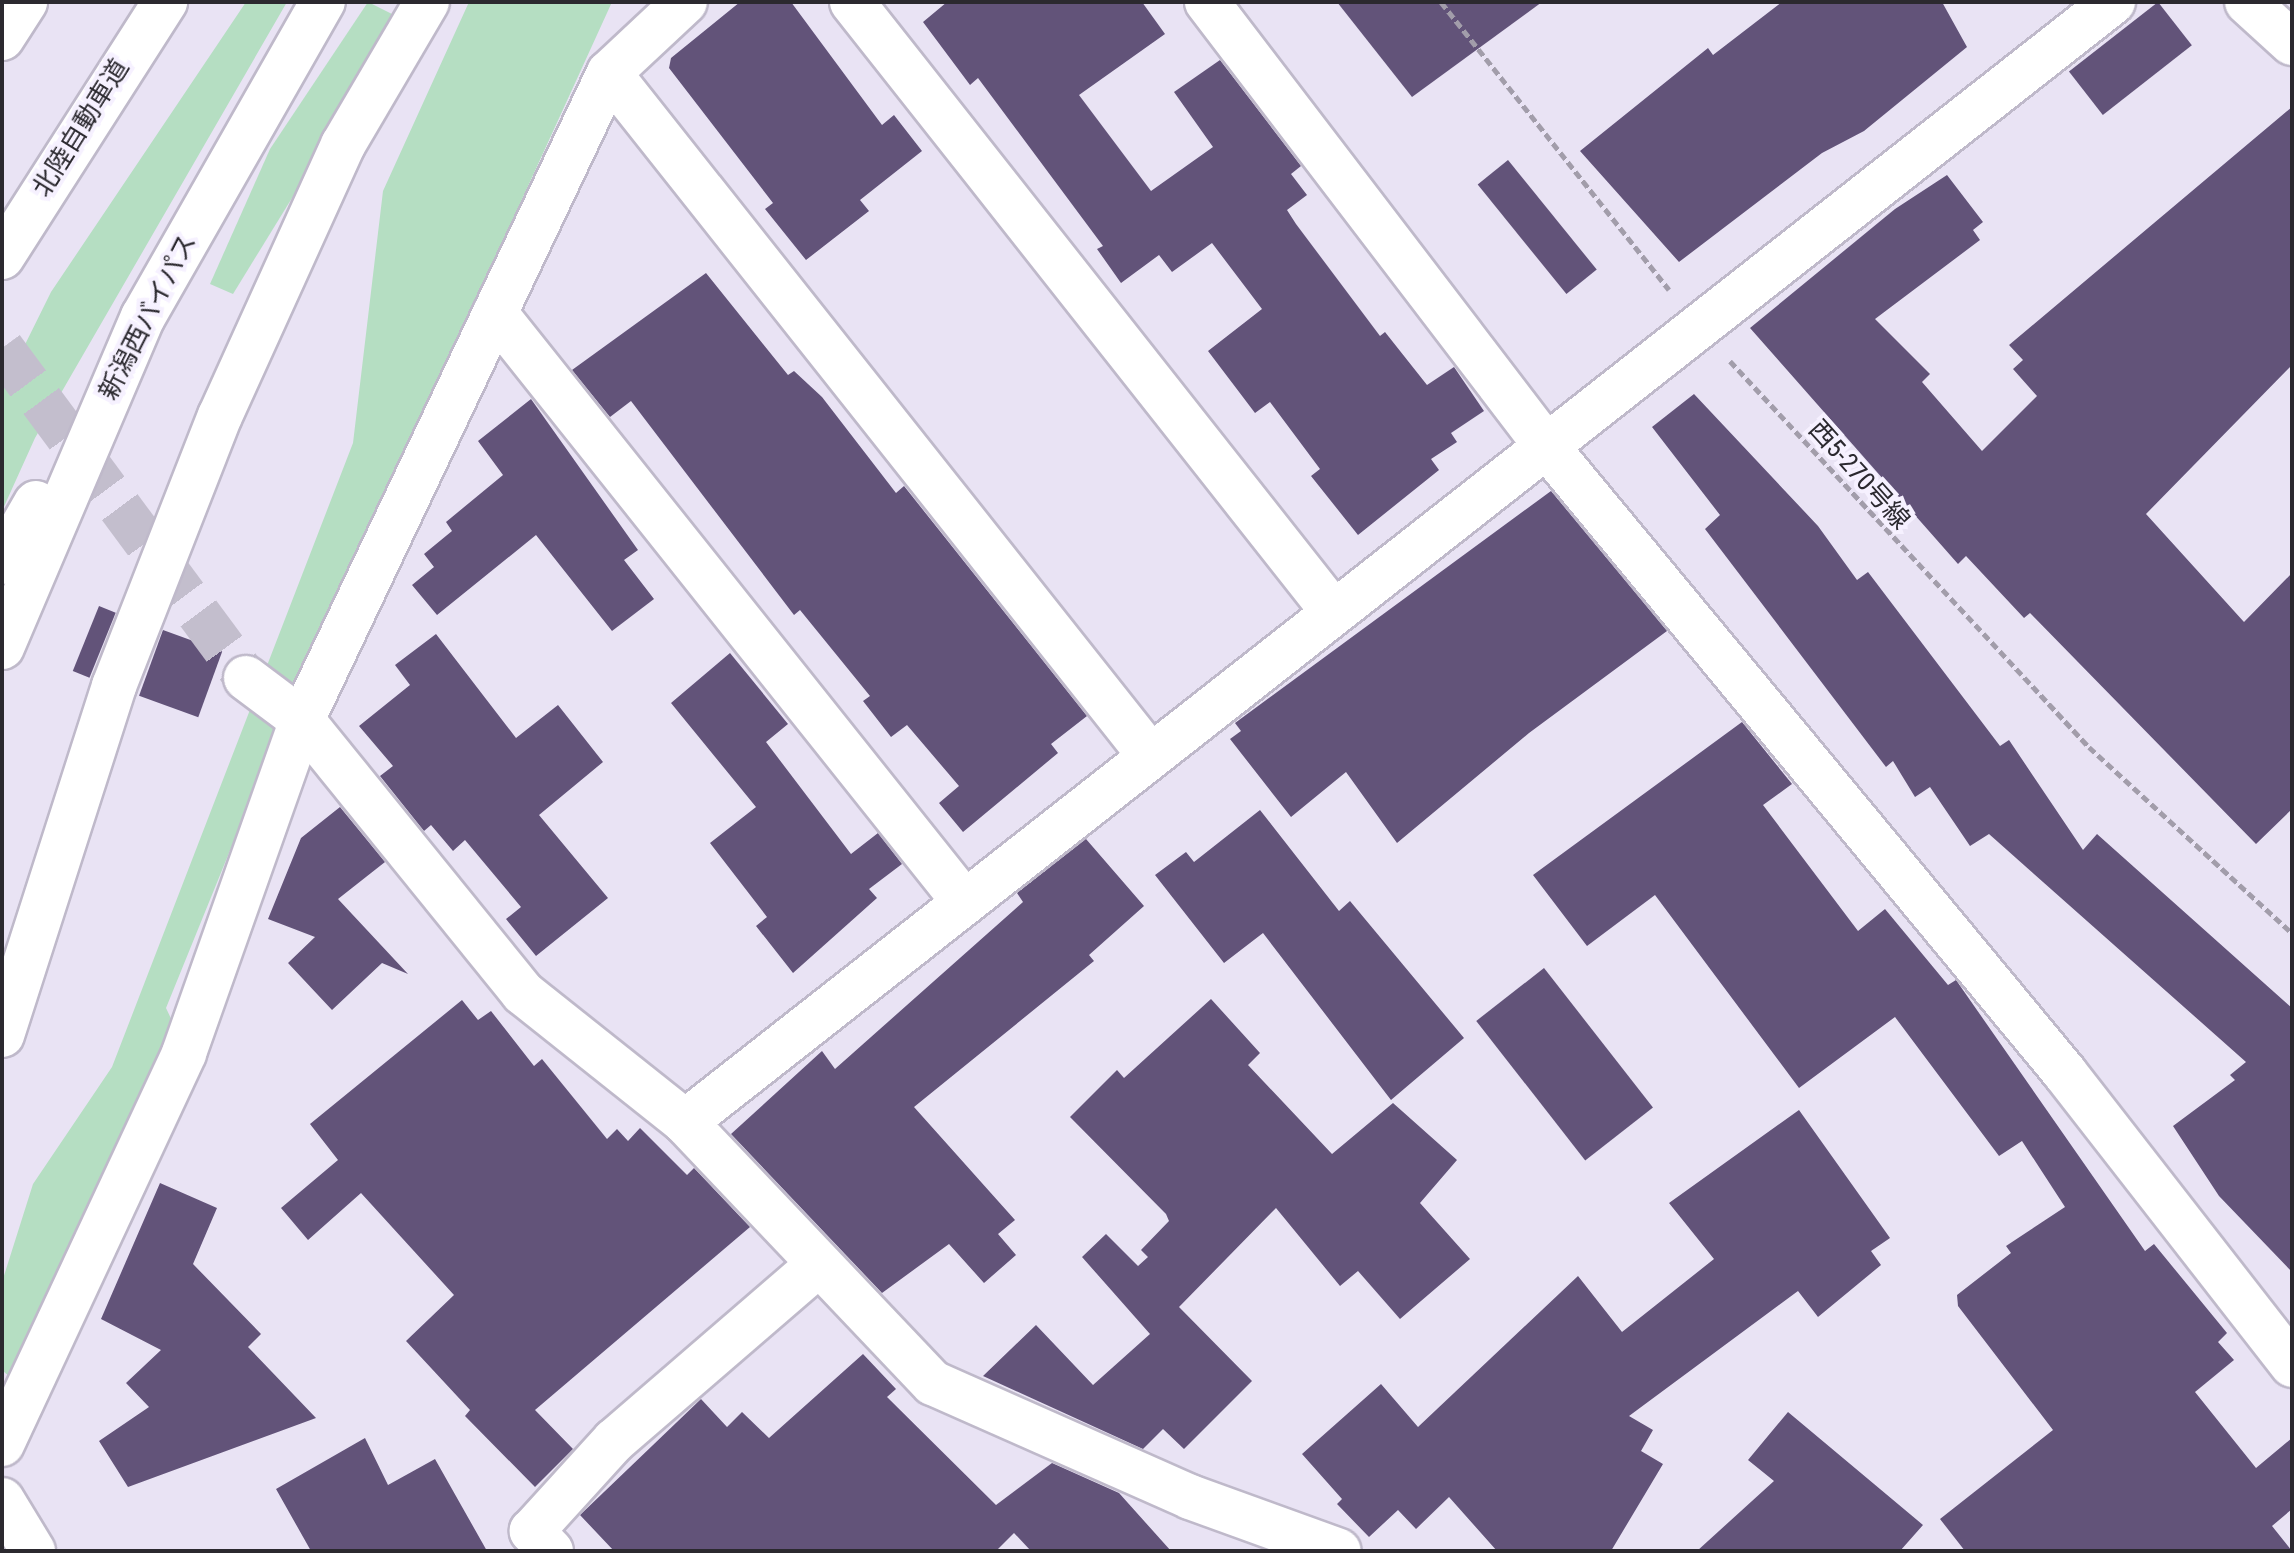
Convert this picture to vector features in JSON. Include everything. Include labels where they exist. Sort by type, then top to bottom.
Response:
[{"type":"main road","points":[[2,38],[25,2]]},
{"type":"main road","name":"北陸自動車道","points":[[2,257],[165,2]]},
{"type":"main road","name":"新潟西バイパス","points":[[2,647],[143,317],[323,2]]},
{"type":"main road","points":[[2,1035],[114,686],[220,416],[343,145],[427,2]]},
{"type":"main road","points":[[2,1444],[184,1053],[302,720],[609,73],[685,2]]},
{"type":"main road","points":[[852,2],[1331,609]]},
{"type":"main road","points":[[1207,2],[1543,442],[2015,1011],[2292,1365]]},
{"type":"main road","points":[[685,1122],[962,899],[1543,442],[1700,327],[2113,2]]},
{"type":"main road","points":[[2247,2],[2292,43]]},
{"type":"main road","points":[[609,73],[1148,753]]},
{"type":"main road","points":[[495,313],[962,899]]},
{"type":"main road","points":[[2,562],[143,317]]},
{"type":"main road","points":[[246,678],[302,720],[523,993],[685,1122],[933,1383],[1190,1497],[1339,1551]]},
{"type":"main road","points":[[529,1544],[614,1441],[818,1265]]},
{"type":"main road","points":[[2,1500],[33,1551]]},
{"type":"path","name":"西5-270号線","points":[[1441,2],[1700,327],[2078,736],[2292,933]]},
{"type":"green space","points":[[246,2],[287,2],[35,438],[2,511],[2,391],[51,292]]},
{"type":"green space","points":[[368,2],[402,19],[233,294],[210,284],[270,149]]},
{"type":"green space","points":[[469,2],[612,2],[270,752],[166,1008],[175,1027],[12,1379],[2,1370],[2,1282],[33,1184],[112,1067],[353,443],[383,191]]},
{"type":"building","points":[[740,2],[791,2],[882,125],[894,115],[922,151],[860,200],[869,211],[806,260],[765,209],[773,203],[669,68],[671,58]]},
{"type":"building","points":[[947,2],[1142,2],[1165,34],[1079,95],[1151,191],[1213,147],[1174,92],[1220,60],[1301,166],[1291,174],[1307,195],[1287,210],[1380,336],[1385,332],[1427,385],[1454,367],[1484,411],[1451,433],[1457,442],[1431,459],[1439,470],[1358,535],[1311,476],[1320,469],[1270,402],[1255,413],[1208,351],[1262,309],[1212,243],[1172,272],[1159,255],[1121,283],[1097,249],[1103,246],[978,78],[970,85],[923,22]]},
{"type":"building","points":[[1337,2],[1542,2],[1412,97]]},
{"type":"building","points":[[1782,2],[1942,2],[1967,47],[1864,131],[1822,153],[1679,262],[1580,151],[1708,48],[1713,55]]},
{"type":"building","points":[[2158,2],[2192,45],[2103,115],[2069,72]]},
{"type":"building","points":[[2292,107],[2292,365],[2146,514],[2244,622],[2292,573],[2292,809],[2256,844],[2030,613],[2024,618],[1966,556],[1958,564],[1750,328],[1895,209],[1947,175],[1983,222],[1973,230],[1980,240],[1875,319],[1930,374],[1922,382],[1982,451],[2037,396],[2013,369],[2023,360],[2009,345]]},
{"type":"building","points":[[1508,160],[1597,270],[1566,294],[1478,185]]},
{"type":"building","points":[[706,273],[788,375],[794,371],[822,397],[896,493],[904,486],[1087,716],[1051,744],[1058,753],[963,832],[939,803],[959,786],[907,725],[891,737],[863,701],[870,696],[800,610],[794,615],[631,401],[610,417],[572,370]]},
{"type":"building","points":[[1694,394],[1818,526],[1857,580],[1868,572],[2000,746],[2009,740],[2083,850],[2097,834],[2292,1008],[2292,1272],[2219,1196],[2173,1126],[2235,1080],[2230,1075],[2246,1062],[1989,834],[1970,846],[1930,787],[1915,797],[1893,761],[1886,767],[1705,529],[1720,515],[1652,427]]},
{"type":"building","points":[[531,399],[638,550],[624,560],[654,599],[612,631],[536,535],[437,615],[412,585],[434,567],[424,554],[452,531],[446,522],[503,475],[478,441]]},
{"type":"building","points":[[1551,491],[1667,631],[1529,733],[1397,843],[1346,772],[1291,817],[1230,739],[1241,731],[1235,723]]},
{"type":"building","points":[[99,606],[116,613],[89,678],[73,671]]},
{"type":"building","points":[[163,630],[222,652],[198,717],[139,696]]},
{"type":"building","points":[[436,634],[516,738],[558,705],[603,762],[539,815],[608,898],[536,956],[506,919],[521,907],[465,840],[453,851],[431,825],[424,831],[380,776],[393,766],[359,726],[410,685],[395,665]]},
{"type":"building","points":[[730,653],[788,724],[766,742],[851,854],[878,833],[902,864],[869,889],[877,898],[793,973],[756,926],[767,917],[710,843],[756,807],[671,703]]},
{"type":"building","points":[[1742,722],[1792,784],[1763,805],[1858,931],[1885,909],[1948,985],[1956,980],[2145,1251],[2154,1244],[2227,1333],[2218,1342],[2234,1360],[2195,1392],[2256,1468],[2292,1438],[2292,1509],[2272,1526],[2292,1551],[1965,1551],[1940,1519],[2053,1430],[1958,1306],[1957,1295],[2011,1253],[2006,1246],[2065,1207],[2022,1141],[1999,1156],[1895,1017],[1799,1088],[1655,895],[1587,946],[1533,875]]},
{"type":"building","points":[[340,807],[385,862],[338,899],[408,974],[382,963],[332,1010],[288,963],[315,937],[268,919],[301,838]]},
{"type":"building","points":[[1260,810],[1339,911],[1350,901],[1464,1038],[1391,1100],[1263,933],[1224,963],[1155,875],[1186,852],[1194,862]]},
{"type":"building","points":[[1086,839],[1144,906],[1089,955],[1094,961],[914,1107],[1015,1220],[998,1234],[1016,1255],[984,1283],[949,1244],[882,1293],[731,1134],[822,1051],[835,1069],[1023,902],[1017,893]]},
{"type":"building","points":[[1544,968],[1653,1107],[1585,1160],[1476,1021]]},
{"type":"building","points":[[1211,999],[1260,1053],[1248,1065],[1332,1154],[1393,1103],[1457,1160],[1420,1203],[1470,1259],[1400,1319],[1358,1271],[1340,1286],[1276,1208],[1179,1307],[1252,1381],[1184,1449],[1163,1429],[1143,1449],[983,1376],[1036,1325],[1093,1385],[1150,1334],[1082,1257],[1106,1234],[1138,1266],[1148,1257],[1141,1250],[1169,1221],[1166,1214],[1070,1117],[1117,1070],[1124,1078]]},
{"type":"building","points":[[462,1000],[478,1020],[491,1011],[534,1066],[542,1059],[607,1139],[617,1129],[628,1141],[640,1128],[687,1175],[694,1168],[750,1227],[535,1410],[573,1449],[535,1487],[465,1416],[470,1410],[406,1341],[454,1295],[361,1193],[308,1240],[281,1208],[338,1160],[310,1124]]},
{"type":"building","points":[[1799,1110],[1890,1238],[1871,1251],[1881,1265],[1818,1317],[1798,1291],[1629,1416],[1653,1430],[1641,1451],[1663,1464],[1611,1551],[1497,1551],[1449,1497],[1416,1529],[1398,1510],[1369,1537],[1337,1504],[1342,1499],[1302,1454],[1381,1384],[1418,1427],[1578,1276],[1622,1332],[1714,1259],[1669,1203]]},
{"type":"building","points":[[160,1183],[217,1208],[193,1264],[261,1334],[248,1347],[316,1418],[128,1487],[99,1441],[149,1407],[126,1383],[161,1350],[101,1319]]},
{"type":"building","points":[[863,1354],[896,1389],[887,1397],[996,1505],[1052,1463],[1119,1493],[1171,1551],[1031,1551],[1014,1533],[996,1551],[614,1551],[580,1515],[701,1399],[727,1427],[742,1412],[769,1438]]},
{"type":"building","points":[[1788,1412],[1923,1525],[1900,1551],[1697,1551],[1774,1481],[1748,1460]]},
{"type":"building","points":[[365,1438],[388,1485],[435,1459],[487,1551],[311,1551],[276,1489]]},
{"type":"tunnel","points":[[2,348],[246,678]]}]
